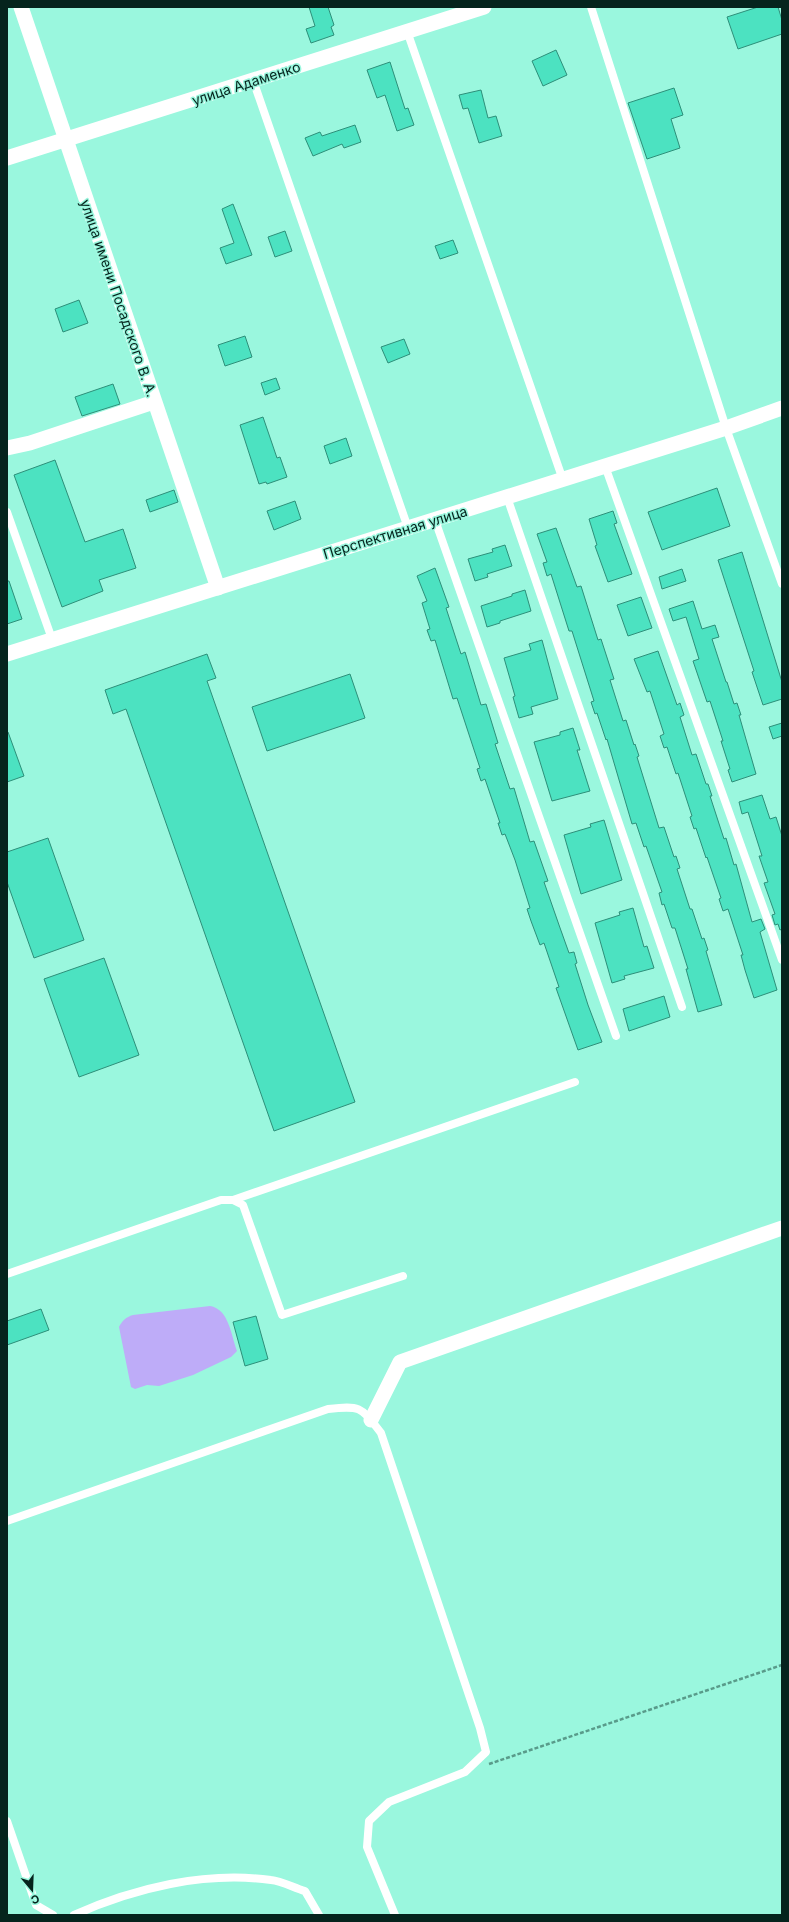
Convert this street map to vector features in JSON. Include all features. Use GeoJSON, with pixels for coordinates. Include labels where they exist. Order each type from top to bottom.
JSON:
{"type":"FeatureCollection","features":[{"type":"Feature","properties":{"kind":"street","name":"улица имени Посадского В. А."},"geometry":{"type":"LineString","coordinates":[[21,7],[218,588]]}},
{"type":"Feature","properties":{"kind":"street","name":"улица Адаменко"},"geometry":{"type":"LineString","coordinates":[[7,158],[484,7]]}},
{"type":"Feature","properties":{"kind":"street"},"geometry":{"type":"LineString","coordinates":[[7,448],[37,441],[154,402]]}},
{"type":"Feature","properties":{"kind":"street","name":"Перспективная улица"},"geometry":{"type":"LineString","coordinates":[[7,654],[563,480],[726,428],[782,408]]}},
{"type":"Feature","properties":{"kind":"street"},"geometry":{"type":"LineString","coordinates":[[371,1420],[400,1362],[782,1228]]}},
{"type":"Feature","properties":{"kind":"lane"},"geometry":{"type":"LineString","coordinates":[[591,7],[726,428],[782,584]]}},
{"type":"Feature","properties":{"kind":"lane"},"geometry":{"type":"LineString","coordinates":[[407,31],[563,480]]}},
{"type":"Feature","properties":{"kind":"lane"},"geometry":{"type":"LineString","coordinates":[[253,80],[408,528]]}},
{"type":"Feature","properties":{"kind":"lane"},"geometry":{"type":"LineString","coordinates":[[605,466],[782,960]]}},
{"type":"Feature","properties":{"kind":"lane"},"geometry":{"type":"LineString","coordinates":[[507,497],[682,1007]]}},
{"type":"Feature","properties":{"kind":"lane"},"geometry":{"type":"LineString","coordinates":[[7,512],[52,639]]}},
{"type":"Feature","properties":{"kind":"lane"},"geometry":{"type":"LineString","coordinates":[[435,520],[616,1036]]}},
{"type":"Feature","properties":{"kind":"lane"},"geometry":{"type":"LineString","coordinates":[[7,1274],[221,1200],[233,1200],[575,1082]]}},
{"type":"Feature","properties":{"kind":"lane"},"geometry":{"type":"LineString","coordinates":[[233,1200],[243,1205],[282,1315],[403,1276]]}},
{"type":"Feature","properties":{"kind":"lane"},"geometry":{"type":"LineString","coordinates":[[7,1521],[328,1409],[351,1406],[366,1413],[381,1433],[480,1728],[486,1752],[465,1772],[389,1802],[369,1821],[367,1847],[395,1915]]}},
{"type":"Feature","properties":{"kind":"lane"},"geometry":{"type":"LineString","coordinates":[[7,1821],[36,1905],[53,1915]]}},
{"type":"Feature","properties":{"kind":"lane"},"geometry":{"type":"LineString","coordinates":[[74,1915],[98,1904],[163,1885],[221,1878],[272,1880],[305,1891],[319,1915]]}},
{"type":"Feature","properties":{"kind":"path"},"geometry":{"type":"LineString","coordinates":[[488,1765],[782,1665]]}},
{"type":"Feature","properties":{"kind":"shaded area"},"geometry":{"type":"Polygon","coordinates":[[[210,1306],[216,1308],[225,1317],[237,1351],[231,1357],[193,1375],[159,1386],[147,1385],[135,1389],[131,1387],[119,1327],[123,1321],[133,1315],[210,1306]]]}},
{"type":"Feature","properties":{"kind":"building"},"geometry":{"type":"Polygon","coordinates":[[[309,7],[328,7],[334,25],[331,27],[334,35],[311,43],[306,29],[315,26],[309,7]]]}},
{"type":"Feature","properties":{"kind":"building"},"geometry":{"type":"Polygon","coordinates":[[[758,7],[778,7],[782,20],[782,34],[738,49],[727,17],[758,7]]]}},
{"type":"Feature","properties":{"kind":"building"},"geometry":{"type":"Polygon","coordinates":[[[556,50],[567,75],[543,86],[532,61],[556,50]]]}},
{"type":"Feature","properties":{"kind":"building"},"geometry":{"type":"Polygon","coordinates":[[[390,62],[405,109],[408,108],[414,125],[397,131],[385,95],[377,98],[367,70],[390,62]]]}},
{"type":"Feature","properties":{"kind":"building"},"geometry":{"type":"Polygon","coordinates":[[[674,88],[683,115],[671,119],[680,148],[647,159],[628,103],[674,88]]]}},
{"type":"Feature","properties":{"kind":"building"},"geometry":{"type":"Polygon","coordinates":[[[481,90],[488,118],[496,116],[502,136],[479,143],[468,108],[463,109],[459,95],[481,90]]]}},
{"type":"Feature","properties":{"kind":"building"},"geometry":{"type":"Polygon","coordinates":[[[355,125],[361,142],[344,148],[342,144],[313,156],[305,138],[320,132],[322,136],[355,125]]]}},
{"type":"Feature","properties":{"kind":"building"},"geometry":{"type":"Polygon","coordinates":[[[233,204],[252,255],[226,264],[220,248],[234,243],[222,209],[233,204]]]}},
{"type":"Feature","properties":{"kind":"building"},"geometry":{"type":"Polygon","coordinates":[[[285,231],[292,251],[275,257],[268,237],[285,231]]]}},
{"type":"Feature","properties":{"kind":"building"},"geometry":{"type":"Polygon","coordinates":[[[453,240],[458,253],[440,259],[435,246],[453,240]]]}},
{"type":"Feature","properties":{"kind":"building"},"geometry":{"type":"Polygon","coordinates":[[[79,300],[88,323],[63,332],[55,309],[79,300]]]}},
{"type":"Feature","properties":{"kind":"building"},"geometry":{"type":"Polygon","coordinates":[[[245,336],[252,357],[225,366],[218,345],[245,336]]]}},
{"type":"Feature","properties":{"kind":"building"},"geometry":{"type":"Polygon","coordinates":[[[404,339],[410,354],[388,363],[381,347],[404,339]]]}},
{"type":"Feature","properties":{"kind":"building"},"geometry":{"type":"Polygon","coordinates":[[[276,378],[280,389],[265,395],[261,383],[276,378]]]}},
{"type":"Feature","properties":{"kind":"building"},"geometry":{"type":"Polygon","coordinates":[[[113,384],[120,404],[82,416],[75,397],[113,384]]]}},
{"type":"Feature","properties":{"kind":"building"},"geometry":{"type":"Polygon","coordinates":[[[263,417],[277,458],[280,457],[287,477],[267,484],[266,482],[259,484],[240,425],[263,417]]]}},
{"type":"Feature","properties":{"kind":"building"},"geometry":{"type":"Polygon","coordinates":[[[346,438],[352,456],[330,464],[324,446],[346,438]]]}},
{"type":"Feature","properties":{"kind":"building"},"geometry":{"type":"Polygon","coordinates":[[[55,460],[85,542],[123,529],[136,568],[99,580],[103,591],[62,607],[14,475],[55,460]]]}},
{"type":"Feature","properties":{"kind":"building"},"geometry":{"type":"Polygon","coordinates":[[[717,488],[730,526],[662,550],[648,512],[717,488]]]}},
{"type":"Feature","properties":{"kind":"building"},"geometry":{"type":"Polygon","coordinates":[[[174,490],[178,502],[150,512],[146,500],[174,490]]]}},
{"type":"Feature","properties":{"kind":"building"},"geometry":{"type":"Polygon","coordinates":[[[295,501],[301,519],[274,530],[267,511],[295,501]]]}},
{"type":"Feature","properties":{"kind":"building"},"geometry":{"type":"Polygon","coordinates":[[[613,511],[617,523],[614,524],[632,574],[608,582],[595,546],[597,545],[589,519],[613,511]]]}},
{"type":"Feature","properties":{"kind":"building"},"geometry":{"type":"Polygon","coordinates":[[[556,528],[577,587],[581,586],[598,640],[601,639],[614,679],[610,680],[623,721],[626,720],[634,745],[635,744],[639,756],[637,757],[659,828],[664,827],[674,857],[676,856],[680,868],[677,869],[690,909],[692,909],[702,939],[704,938],[708,950],[706,951],[722,1005],[698,1012],[686,969],[688,969],[675,928],[672,928],[664,904],[662,905],[659,893],[662,892],[646,846],[644,847],[636,823],[632,824],[607,739],[606,740],[597,713],[595,714],[591,702],[594,701],[572,631],[569,631],[551,574],[547,576],[543,563],[547,562],[537,534],[556,528]]]}},
{"type":"Feature","properties":{"kind":"building"},"geometry":{"type":"Polygon","coordinates":[[[505,545],[512,566],[487,574],[488,577],[475,581],[468,559],[493,552],[492,549],[505,545]]]}},
{"type":"Feature","properties":{"kind":"building"},"geometry":{"type":"Polygon","coordinates":[[[742,552],[782,682],[782,699],[763,705],[752,672],[754,671],[718,560],[742,552]]]}},
{"type":"Feature","properties":{"kind":"building"},"geometry":{"type":"Polygon","coordinates":[[[435,568],[449,607],[446,608],[461,654],[465,652],[481,705],[486,704],[498,743],[495,744],[510,789],[514,788],[530,842],[534,841],[548,881],[544,882],[569,953],[574,952],[577,963],[575,964],[602,1042],[578,1050],[556,988],[559,987],[544,943],[540,945],[527,909],[530,908],[515,860],[505,834],[502,835],[498,823],[500,823],[485,779],[481,781],[477,769],[480,768],[457,698],[453,699],[435,640],[431,641],[427,630],[430,629],[422,603],[427,601],[417,576],[435,568]]]}},
{"type":"Feature","properties":{"kind":"building"},"geometry":{"type":"Polygon","coordinates":[[[682,569],[686,581],[662,589],[659,577],[682,569]]]}},
{"type":"Feature","properties":{"kind":"building"},"geometry":{"type":"Polygon","coordinates":[[[7,581],[9,581],[22,619],[7,624],[7,581]]]}},
{"type":"Feature","properties":{"kind":"building"},"geometry":{"type":"Polygon","coordinates":[[[525,590],[531,611],[487,627],[481,606],[525,590]]]}},
{"type":"Feature","properties":{"kind":"building"},"geometry":{"type":"Polygon","coordinates":[[[641,597],[652,628],[628,636],[617,605],[641,597]]]}},
{"type":"Feature","properties":{"kind":"building"},"geometry":{"type":"Polygon","coordinates":[[[693,601],[702,629],[715,625],[719,637],[712,639],[734,704],[737,703],[741,715],[739,715],[756,774],[732,782],[728,770],[730,769],[721,741],[723,741],[710,701],[707,702],[693,661],[699,659],[686,617],[673,621],[669,609],[693,601]]]}},
{"type":"Feature","properties":{"kind":"building"},"geometry":{"type":"Polygon","coordinates":[[[542,640],[558,699],[531,707],[533,714],[519,718],[513,697],[515,696],[504,658],[531,650],[529,644],[542,640]]]}},
{"type":"Feature","properties":{"kind":"building"},"geometry":{"type":"Polygon","coordinates":[[[658,651],[677,705],[680,703],[684,715],[680,717],[692,755],[696,754],[706,784],[708,784],[712,796],[710,796],[724,839],[726,838],[734,865],[736,864],[752,922],[761,919],[765,929],[760,932],[777,990],[754,998],[741,955],[743,955],[728,909],[723,911],[719,899],[721,898],[707,857],[706,858],[696,828],[694,829],[690,817],[692,816],[678,773],[676,774],[667,747],[664,748],[660,736],[664,734],[650,691],[647,692],[634,659],[658,651]]]}},
{"type":"Feature","properties":{"kind":"building"},"geometry":{"type":"Polygon","coordinates":[[[207,654],[216,678],[207,681],[355,1102],[274,1131],[126,709],[113,714],[105,690],[207,654]]]}},
{"type":"Feature","properties":{"kind":"building"},"geometry":{"type":"Polygon","coordinates":[[[350,674],[365,718],[267,751],[252,707],[350,674]]]}},
{"type":"Feature","properties":{"kind":"building"},"geometry":{"type":"Polygon","coordinates":[[[782,723],[782,736],[773,739],[769,727],[782,723]]]}},
{"type":"Feature","properties":{"kind":"building"},"geometry":{"type":"Polygon","coordinates":[[[573,728],[580,750],[577,750],[590,791],[552,801],[534,742],[560,735],[560,732],[573,728]]]}},
{"type":"Feature","properties":{"kind":"building"},"geometry":{"type":"Polygon","coordinates":[[[7,732],[24,776],[7,782],[7,732]]]}},
{"type":"Feature","properties":{"kind":"building"},"geometry":{"type":"Polygon","coordinates":[[[762,795],[770,819],[776,817],[782,836],[782,929],[780,930],[778,924],[775,925],[772,915],[775,914],[764,883],[768,882],[759,856],[762,856],[748,812],[742,814],[739,802],[762,795]]]}},
{"type":"Feature","properties":{"kind":"building"},"geometry":{"type":"Polygon","coordinates":[[[604,820],[622,880],[581,894],[564,835],[591,827],[590,824],[604,820]]]}},
{"type":"Feature","properties":{"kind":"building"},"geometry":{"type":"Polygon","coordinates":[[[48,838],[84,940],[34,958],[7,882],[7,852],[48,838]]]}},
{"type":"Feature","properties":{"kind":"building"},"geometry":{"type":"Polygon","coordinates":[[[633,908],[644,947],[647,946],[654,968],[624,976],[625,979],[612,983],[595,923],[620,915],[619,912],[633,908]]]}},
{"type":"Feature","properties":{"kind":"building"},"geometry":{"type":"Polygon","coordinates":[[[104,958],[139,1055],[79,1077],[44,979],[104,958]]]}},
{"type":"Feature","properties":{"kind":"building"},"geometry":{"type":"Polygon","coordinates":[[[664,996],[670,1017],[629,1031],[623,1009],[664,996]]]}},
{"type":"Feature","properties":{"kind":"building"},"geometry":{"type":"Polygon","coordinates":[[[41,1309],[49,1330],[7,1345],[7,1321],[41,1309]]]}},
{"type":"Feature","properties":{"kind":"building"},"geometry":{"type":"Polygon","coordinates":[[[256,1316],[268,1359],[245,1366],[233,1322],[256,1316]]]}}]}
